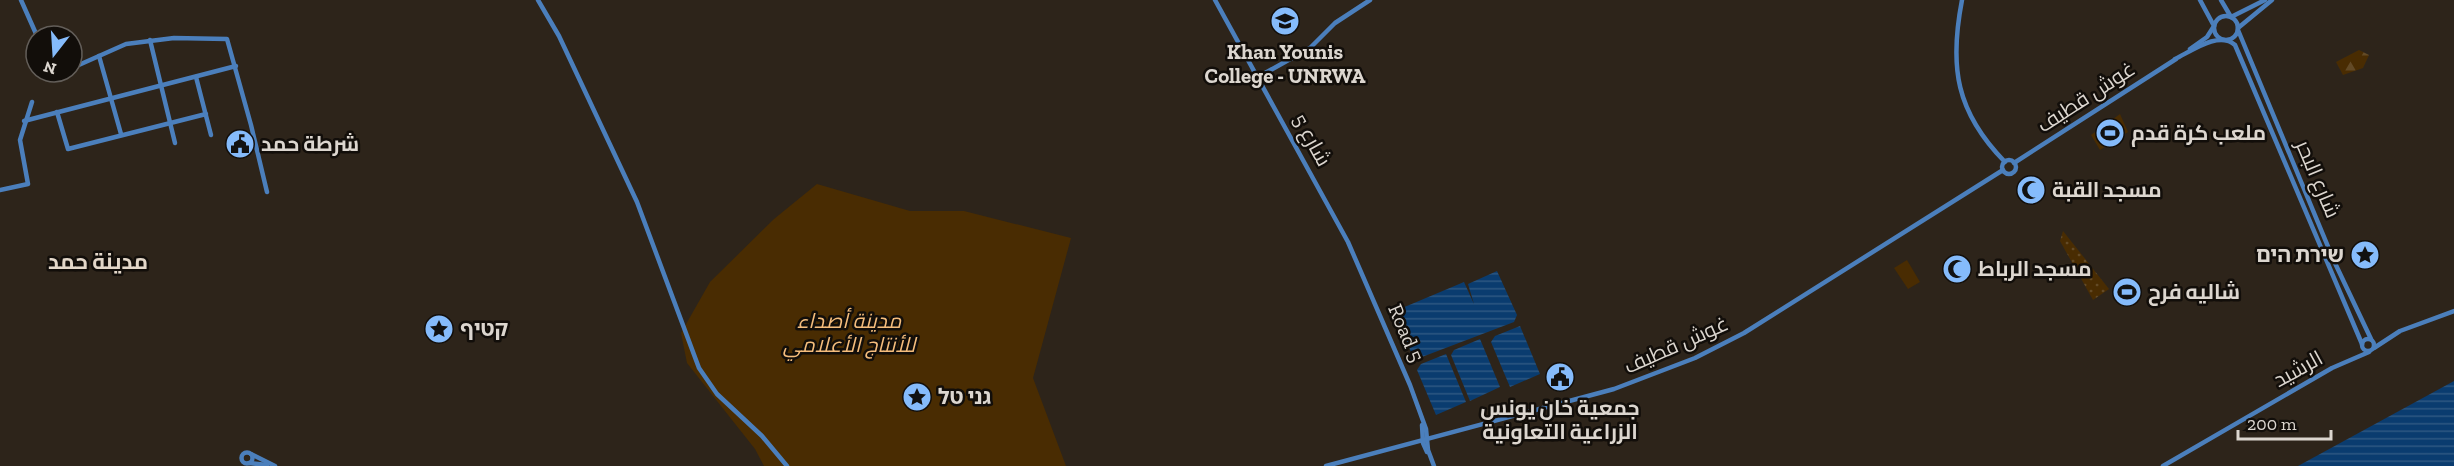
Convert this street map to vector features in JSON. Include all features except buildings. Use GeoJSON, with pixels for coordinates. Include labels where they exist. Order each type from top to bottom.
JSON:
{"type":"FeatureCollection","features":[{"type":"Feature","properties":{"kind":"main road"},"geometry":{"type":"LineString","coordinates":[[21,0],[32,24]]}},
{"type":"Feature","properties":{"kind":"main road"},"geometry":{"type":"LineString","coordinates":[[538,0],[560,36],[637,202],[699,368],[717,394],[762,436],[787,466]]}},
{"type":"Feature","properties":{"kind":"main road","name":"شارع 5"},"geometry":{"type":"LineString","coordinates":[[1215,0],[1325,198],[1358,266]]}},
{"type":"Feature","properties":{"kind":"main road"},"geometry":{"type":"LineString","coordinates":[[1258,77],[1310,48],[1335,23],[1370,0]]}},
{"type":"Feature","properties":{"kind":"main road"},"geometry":{"type":"LineString","coordinates":[[1962,0],[1954,51],[1963,98],[1981,134],[2005,162],[2014,163],[2016,168],[2013,173],[2007,174],[2003,170],[2005,162]]}},
{"type":"Feature","properties":{"kind":"main road"},"geometry":{"type":"LineString","coordinates":[[2200,0],[2218,36],[2224,39],[2232,38],[2238,29],[2272,0]]}},
{"type":"Feature","properties":{"kind":"main road"},"geometry":{"type":"LineString","coordinates":[[2221,0],[2236,21],[2238,29]]}},
{"type":"Feature","properties":{"kind":"main road"},"geometry":{"type":"LineString","coordinates":[[2214,26],[2220,17],[2231,17],[2265,0]]}},
{"type":"Feature","properties":{"kind":"main road","name":"غوش قطيف"},"geometry":{"type":"LineString","coordinates":[[2014,163],[2175,59],[2207,37],[2214,26]]}},
{"type":"Feature","properties":{"kind":"main road","name":"شارع البحر"},"geometry":{"type":"LineString","coordinates":[[2238,29],[2334,261],[2372,340],[2372,350]]}},
{"type":"Feature","properties":{"kind":"main road"},"geometry":{"type":"LineString","coordinates":[[84,63],[126,44],[150,40],[210,37],[227,39],[236,66],[267,192]]}},
{"type":"Feature","properties":{"kind":"main road","name":"غوش قطيف"},"geometry":{"type":"LineString","coordinates":[[2175,59],[2209,42],[2224,39]]}},
{"type":"Feature","properties":{"kind":"main road","name":"شارع البحر"},"geometry":{"type":"LineString","coordinates":[[2224,39],[2232,41],[2239,53],[2362,345]]}},
{"type":"Feature","properties":{"kind":"main road"},"geometry":{"type":"LineString","coordinates":[[150,40],[159,86],[175,143]]}},
{"type":"Feature","properties":{"kind":"main road"},"geometry":{"type":"LineString","coordinates":[[99,56],[121,134]]}},
{"type":"Feature","properties":{"kind":"main road"},"geometry":{"type":"LineString","coordinates":[[24,121],[236,66]]}},
{"type":"Feature","properties":{"kind":"main road"},"geometry":{"type":"LineString","coordinates":[[196,77],[211,135]]}},
{"type":"Feature","properties":{"kind":"main road"},"geometry":{"type":"LineString","coordinates":[[0,190],[28,184],[20,140],[24,121],[32,102]]}},
{"type":"Feature","properties":{"kind":"main road"},"geometry":{"type":"LineString","coordinates":[[57,112],[68,149],[206,114]]}},
{"type":"Feature","properties":{"kind":"main road","name":"غوش قطيف"},"geometry":{"type":"LineString","coordinates":[[1326,466],[1614,389],[1695,358],[1744,333],[2003,170]]}},
{"type":"Feature","properties":{"kind":"main road","name":"Road 5"},"geometry":{"type":"LineString","coordinates":[[1358,266],[1406,374],[1420,414],[1425,439]]}},
{"type":"Feature","properties":{"kind":"main road","name":"الرشيد"},"geometry":{"type":"LineString","coordinates":[[2163,466],[2357,356],[2372,350],[2386,339],[2454,310]]}},
{"type":"Feature","properties":{"kind":"main road","name":"الرشيد"},"geometry":{"type":"LineString","coordinates":[[2372,340],[2386,339]]}},
{"type":"Feature","properties":{"kind":"main road"},"geometry":{"type":"LineString","coordinates":[[2357,356],[2362,345],[2372,340]]}},
{"type":"Feature","properties":{"kind":"main road"},"geometry":{"type":"LineString","coordinates":[[2362,345],[2372,350]]}},
{"type":"Feature","properties":{"kind":"main road"},"geometry":{"type":"LineString","coordinates":[[1425,439],[1434,466]]}},
{"type":"Feature","properties":{"kind":"main road"},"geometry":{"type":"LineString","coordinates":[[244,453],[251,454],[274,466],[246,464],[242,459],[244,453]]}},
{"type":"Feature","properties":{"kind":"main road"},"geometry":{"type":"LineString","coordinates":[[246,464],[252,459],[251,454]]}},
{"type":"Feature","properties":{"kind":"green space"},"geometry":{"type":"Polygon","coordinates":[[[2359,50],[2369,55],[2363,68],[2343,75],[2336,62],[2359,50]]]}},
{"type":"Feature","properties":{"kind":"green space","name":"ملعب كرة قدم"},"geometry":{"type":"Polygon","coordinates":[[[2120,114],[2128,132],[2100,150],[2091,135],[2120,114]]]}},
{"type":"Feature","properties":{"kind":"green space","name":"مدينة أصداء للأنتاج الأعلامي"},"geometry":{"type":"Polygon","coordinates":[[[817,184],[910,211],[964,211],[1071,238],[1033,378],[1066,466],[764,466],[755,449],[687,363],[681,333],[710,282],[774,219],[817,184]]]}},
{"type":"Feature","properties":{"kind":"green space"},"geometry":{"type":"Polygon","coordinates":[[[2063,231],[2109,289],[2093,300],[2060,241],[2063,231]]]}},
{"type":"Feature","properties":{"kind":"green space"},"geometry":{"type":"Polygon","coordinates":[[[1907,260],[1920,282],[1908,289],[1894,268],[1907,260]]]}},
{"type":"Feature","properties":{"kind":"water"},"geometry":{"type":"Polygon","coordinates":[[[1497,271],[1517,315],[1514,322],[1414,360],[1395,311],[1464,282],[1474,304],[1468,284],[1497,271]]]}},
{"type":"Feature","properties":{"kind":"water"},"geometry":{"type":"Polygon","coordinates":[[[1520,326],[1540,374],[1510,387],[1491,342],[1495,336],[1520,326]]]}},
{"type":"Feature","properties":{"kind":"water"},"geometry":{"type":"Polygon","coordinates":[[[1480,339],[1500,387],[1470,401],[1451,355],[1454,350],[1480,339]]]}},
{"type":"Feature","properties":{"kind":"water"},"geometry":{"type":"Polygon","coordinates":[[[1446,354],[1466,402],[1436,415],[1417,370],[1421,364],[1446,354]]]}},
{"type":"Feature","properties":{"kind":"water"},"geometry":{"type":"Polygon","coordinates":[[[2454,381],[2454,466],[2298,466],[2454,381]]]}},
{"type":"Feature","properties":{"kind":"place","name":"Khan Younis College - UNRWA"},"geometry":{"type":"Point","coordinates":[1285,21]}},
{"type":"Feature","properties":{"kind":"place","name":"ملعب كرة قدم"},"geometry":{"type":"Point","coordinates":[2110,133]}},
{"type":"Feature","properties":{"kind":"place","name":"شرطة حمد"},"geometry":{"type":"Point","coordinates":[240,144]}},
{"type":"Feature","properties":{"kind":"place","name":"مسجد القبة"},"geometry":{"type":"Point","coordinates":[2031,190]}},
{"type":"Feature","properties":{"kind":"place","name":"שירת הים"},"geometry":{"type":"Point","coordinates":[2365,255]}},
{"type":"Feature","properties":{"kind":"place","name":"مسجد الرباط"},"geometry":{"type":"Point","coordinates":[1957,269]}},
{"type":"Feature","properties":{"kind":"place","name":"شاليه فرح"},"geometry":{"type":"Point","coordinates":[2127,292]}},
{"type":"Feature","properties":{"kind":"place","name":"קטיף"},"geometry":{"type":"Point","coordinates":[439,329]}},
{"type":"Feature","properties":{"kind":"place","name":"جمعية خان يونس الزراعية التعاونية"},"geometry":{"type":"Point","coordinates":[1560,377]}},
{"type":"Feature","properties":{"kind":"place","name":"גני טל"},"geometry":{"type":"Point","coordinates":[917,397]}},
{"type":"Feature","properties":{"kind":"district","name":"مدينة حمد"},"geometry":{"type":"Point","coordinates":[98,261]}}]}
